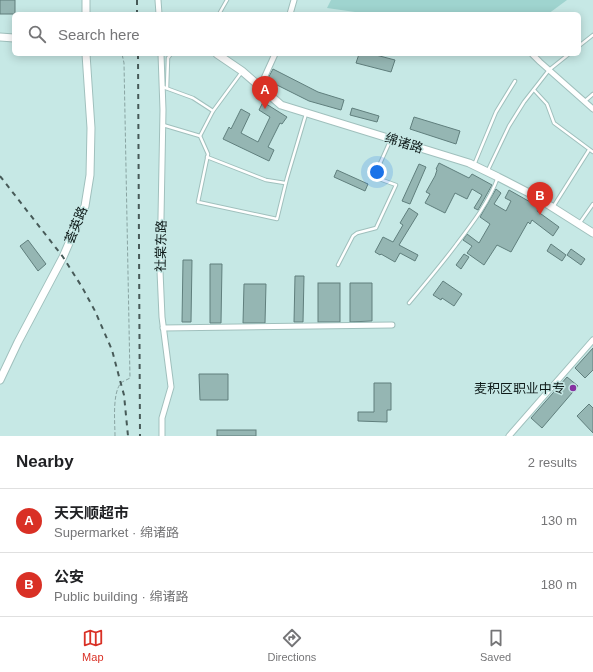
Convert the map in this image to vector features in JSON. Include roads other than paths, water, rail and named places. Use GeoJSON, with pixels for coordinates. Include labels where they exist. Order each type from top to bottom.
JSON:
{"type":"FeatureCollection","features":[{"type":"Feature","properties":{"kind":"street"},"geometry":{"type":"LineString","coordinates":[[86,0],[86,12]]}},
{"type":"Feature","properties":{"kind":"street"},"geometry":{"type":"LineString","coordinates":[[158,0],[159,12]]}},
{"type":"Feature","properties":{"kind":"street"},"geometry":{"type":"LineString","coordinates":[[291,12],[294,0]]}},
{"type":"Feature","properties":{"kind":"street"},"geometry":{"type":"LineString","coordinates":[[0,37],[12,38]]}},
{"type":"Feature","properties":{"kind":"street","name":"荟英路"},"geometry":{"type":"LineString","coordinates":[[0,380],[18,342],[63,257],[85,206],[90,175],[91,128],[86,56]]}},
{"type":"Feature","properties":{"kind":"street","name":"社棠东路"},"geometry":{"type":"LineString","coordinates":[[161,56],[164,87],[160,271],[163,328],[171,387],[162,418],[162,436]]}},
{"type":"Feature","properties":{"kind":"street","name":"绵诸路"},"geometry":{"type":"LineString","coordinates":[[220,56],[242,71],[281,105],[473,165],[533,195],[593,233]]}},
{"type":"Feature","properties":{"kind":"street"},"geometry":{"type":"LineString","coordinates":[[260,86],[274,56]]}},
{"type":"Feature","properties":{"kind":"street"},"geometry":{"type":"LineString","coordinates":[[534,56],[593,109]]}},
{"type":"Feature","properties":{"kind":"street"},"geometry":{"type":"LineString","coordinates":[[163,328],[392,325]]}},
{"type":"Feature","properties":{"kind":"street"},"geometry":{"type":"LineString","coordinates":[[509,436],[593,340]]}},
{"type":"Feature","properties":{"kind":"lane"},"geometry":{"type":"LineString","coordinates":[[220,12],[227,0]]}},
{"type":"Feature","properties":{"kind":"lane"},"geometry":{"type":"LineString","coordinates":[[581,44],[593,35]]}},
{"type":"Feature","properties":{"kind":"lane"},"geometry":{"type":"LineString","coordinates":[[169,56],[164,87],[193,98],[212,111]]}},
{"type":"Feature","properties":{"kind":"lane"},"geometry":{"type":"LineString","coordinates":[[487,172],[509,126],[524,102],[549,70],[566,56]]}},
{"type":"Feature","properties":{"kind":"lane"},"geometry":{"type":"LineString","coordinates":[[200,136],[212,111],[242,71]]}},
{"type":"Feature","properties":{"kind":"lane"},"geometry":{"type":"LineString","coordinates":[[473,165],[496,112],[515,81]]}},
{"type":"Feature","properties":{"kind":"lane"},"geometry":{"type":"LineString","coordinates":[[534,90],[547,104],[554,123],[593,152]]}},
{"type":"Feature","properties":{"kind":"lane"},"geometry":{"type":"LineString","coordinates":[[585,102],[593,94]]}},
{"type":"Feature","properties":{"kind":"lane"},"geometry":{"type":"LineString","coordinates":[[163,125],[200,136],[208,154],[198,202],[277,219],[285,183],[306,113]]}},
{"type":"Feature","properties":{"kind":"lane"},"geometry":{"type":"LineString","coordinates":[[338,265],[353,236],[357,233],[376,228],[396,186],[374,177],[391,139]]}},
{"type":"Feature","properties":{"kind":"lane"},"geometry":{"type":"LineString","coordinates":[[552,208],[589,150]]}},
{"type":"Feature","properties":{"kind":"lane"},"geometry":{"type":"LineString","coordinates":[[207,157],[266,180],[285,183]]}},
{"type":"Feature","properties":{"kind":"lane"},"geometry":{"type":"LineString","coordinates":[[409,303],[432,277],[472,224],[493,190],[498,177]]}},
{"type":"Feature","properties":{"kind":"lane"},"geometry":{"type":"LineString","coordinates":[[579,224],[593,204]]}},
{"type":"Feature","properties":{"kind":"railway"},"geometry":{"type":"LineString","coordinates":[[137,0],[137,12]]}},
{"type":"Feature","properties":{"kind":"railway"},"geometry":{"type":"LineString","coordinates":[[138,56],[140,436]]}},
{"type":"Feature","properties":{"kind":"railway"},"geometry":{"type":"LineString","coordinates":[[0,176],[63,257],[95,311],[112,350],[124,395],[128,436]]}},
{"type":"Feature","properties":{"kind":"place","name":"天天顺超市"},"geometry":{"type":"Point","coordinates":[265,109]}},
{"type":"Feature","properties":{"kind":"place","name":"公安"},"geometry":{"type":"Point","coordinates":[540,215]}},
{"type":"Feature","properties":{"kind":"place","name":"麦积区职业中专"},"geometry":{"type":"Point","coordinates":[573,388]}}]}
